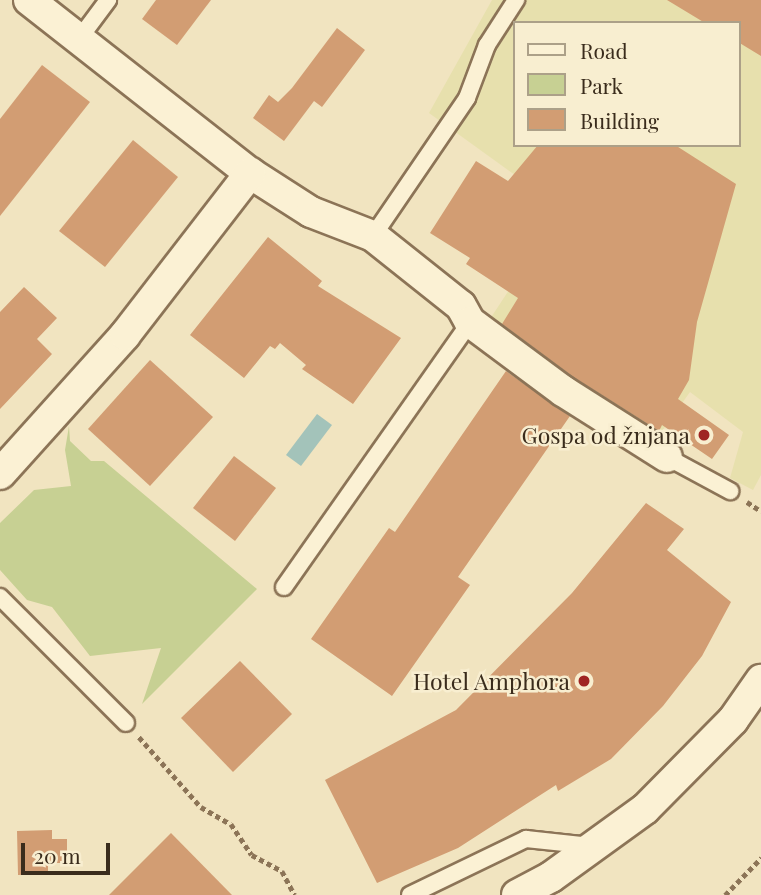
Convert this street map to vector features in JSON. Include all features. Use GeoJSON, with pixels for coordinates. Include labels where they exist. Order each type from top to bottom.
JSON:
{"type":"FeatureCollection","features":[{"type":"Feature","properties":{"kind":"street"},"geometry":{"type":"LineString","coordinates":[[29,0],[250,173],[311,212],[373,236],[461,306],[470,322],[563,391],[667,457]]}},
{"type":"Feature","properties":{"kind":"street"},"geometry":{"type":"LineString","coordinates":[[0,474],[125,335],[250,173]]}},
{"type":"Feature","properties":{"kind":"street"},"geometry":{"type":"LineString","coordinates":[[517,895],[597,846],[692,766],[733,720],[761,680]]}},
{"type":"Feature","properties":{"kind":"lane"},"geometry":{"type":"LineString","coordinates":[[79,39],[108,0]]}},
{"type":"Feature","properties":{"kind":"lane"},"geometry":{"type":"LineString","coordinates":[[373,236],[467,97],[487,45],[516,0]]}},
{"type":"Feature","properties":{"kind":"lane"},"geometry":{"type":"LineString","coordinates":[[284,587],[470,322]]}},
{"type":"Feature","properties":{"kind":"lane"},"geometry":{"type":"LineString","coordinates":[[667,457],[730,491]]}},
{"type":"Feature","properties":{"kind":"lane"},"geometry":{"type":"LineString","coordinates":[[0,597],[127,723]]}},
{"type":"Feature","properties":{"kind":"lane"},"geometry":{"type":"LineString","coordinates":[[410,895],[526,839],[597,846]]}},
{"type":"Feature","properties":{"kind":"path"},"geometry":{"type":"LineString","coordinates":[[127,723],[201,807],[231,824],[252,855],[282,871],[295,895]]}},
{"type":"Feature","properties":{"kind":"path"},"geometry":{"type":"LineString","coordinates":[[725,895],[761,858]]}},
{"type":"Feature","properties":{"kind":"shaded area"},"geometry":{"type":"Polygon","coordinates":[[[492,0],[761,0],[761,475],[753,490],[730,478],[743,432],[690,392],[655,441],[488,322],[562,209],[429,113],[492,0]]]}},
{"type":"Feature","properties":{"kind":"green space"},"geometry":{"type":"Polygon","coordinates":[[[69,426],[70,441],[91,461],[104,461],[257,589],[142,704],[161,648],[90,656],[52,607],[27,600],[0,570],[0,523],[34,490],[71,486],[65,450],[69,426]]]}},
{"type":"Feature","properties":{"kind":"water"},"geometry":{"type":"Polygon","coordinates":[[[317,414],[332,425],[301,466],[286,455],[317,414]]]}},
{"type":"Feature","properties":{"kind":"building"},"geometry":{"type":"Polygon","coordinates":[[[156,0],[211,0],[177,45],[142,19],[156,0]]]}},
{"type":"Feature","properties":{"kind":"building"},"geometry":{"type":"Polygon","coordinates":[[[667,0],[761,0],[761,56],[740,43],[740,21],[702,21],[667,0]]]}},
{"type":"Feature","properties":{"kind":"building"},"geometry":{"type":"Polygon","coordinates":[[[337,28],[365,50],[322,107],[314,101],[284,141],[253,118],[269,95],[278,102],[292,88],[337,28]]]}},
{"type":"Feature","properties":{"kind":"building"},"geometry":{"type":"Polygon","coordinates":[[[42,65],[90,102],[0,216],[0,119],[42,65]]]}},
{"type":"Feature","properties":{"kind":"building"},"geometry":{"type":"Polygon","coordinates":[[[133,140],[178,177],[105,267],[59,231],[133,140]]]}},
{"type":"Feature","properties":{"kind":"building"},"geometry":{"type":"Polygon","coordinates":[[[536,147],[678,147],[736,184],[697,322],[689,380],[678,399],[729,435],[712,459],[662,425],[659,431],[573,377],[502,324],[518,298],[466,264],[470,258],[430,233],[476,161],[508,181],[536,147]]]}},
{"type":"Feature","properties":{"kind":"building"},"geometry":{"type":"Polygon","coordinates":[[[268,237],[322,281],[318,286],[401,338],[353,404],[302,369],[306,365],[280,343],[275,349],[270,346],[244,378],[190,335],[268,237]]]}},
{"type":"Feature","properties":{"kind":"building"},"geometry":{"type":"Polygon","coordinates":[[[24,287],[57,318],[37,339],[52,354],[0,409],[0,312],[24,287]]]}},
{"type":"Feature","properties":{"kind":"building"},"geometry":{"type":"Polygon","coordinates":[[[150,360],[213,417],[150,486],[88,429],[150,360]]]}},
{"type":"Feature","properties":{"kind":"building"},"geometry":{"type":"Polygon","coordinates":[[[506,371],[570,416],[458,577],[470,585],[392,696],[311,639],[389,528],[395,532],[506,371]]]}},
{"type":"Feature","properties":{"kind":"building"},"geometry":{"type":"Polygon","coordinates":[[[234,456],[276,488],[235,541],[193,508],[234,456]]]}},
{"type":"Feature","properties":{"kind":"building","name":"Hotel Amphora"},"geometry":{"type":"Polygon","coordinates":[[[646,503],[684,529],[667,550],[731,602],[702,656],[663,706],[611,759],[558,791],[556,785],[458,848],[377,883],[325,780],[456,710],[572,593],[646,503]]]}},
{"type":"Feature","properties":{"kind":"building"},"geometry":{"type":"Polygon","coordinates":[[[240,661],[292,714],[233,772],[181,718],[240,661]]]}},
{"type":"Feature","properties":{"kind":"building"},"geometry":{"type":"Polygon","coordinates":[[[52,830],[52,839],[67,839],[67,863],[48,863],[48,874],[18,875],[17,831],[52,830]]]}},
{"type":"Feature","properties":{"kind":"building"},"geometry":{"type":"Polygon","coordinates":[[[171,833],[232,895],[109,895],[171,833]]]}},
{"type":"Feature","properties":{"kind":"place","name":"Gospa od žnjana"},"geometry":{"type":"Point","coordinates":[704,435]}},
{"type":"Feature","properties":{"kind":"place","name":"Hotel Amphora"},"geometry":{"type":"Point","coordinates":[584,681]}}]}
